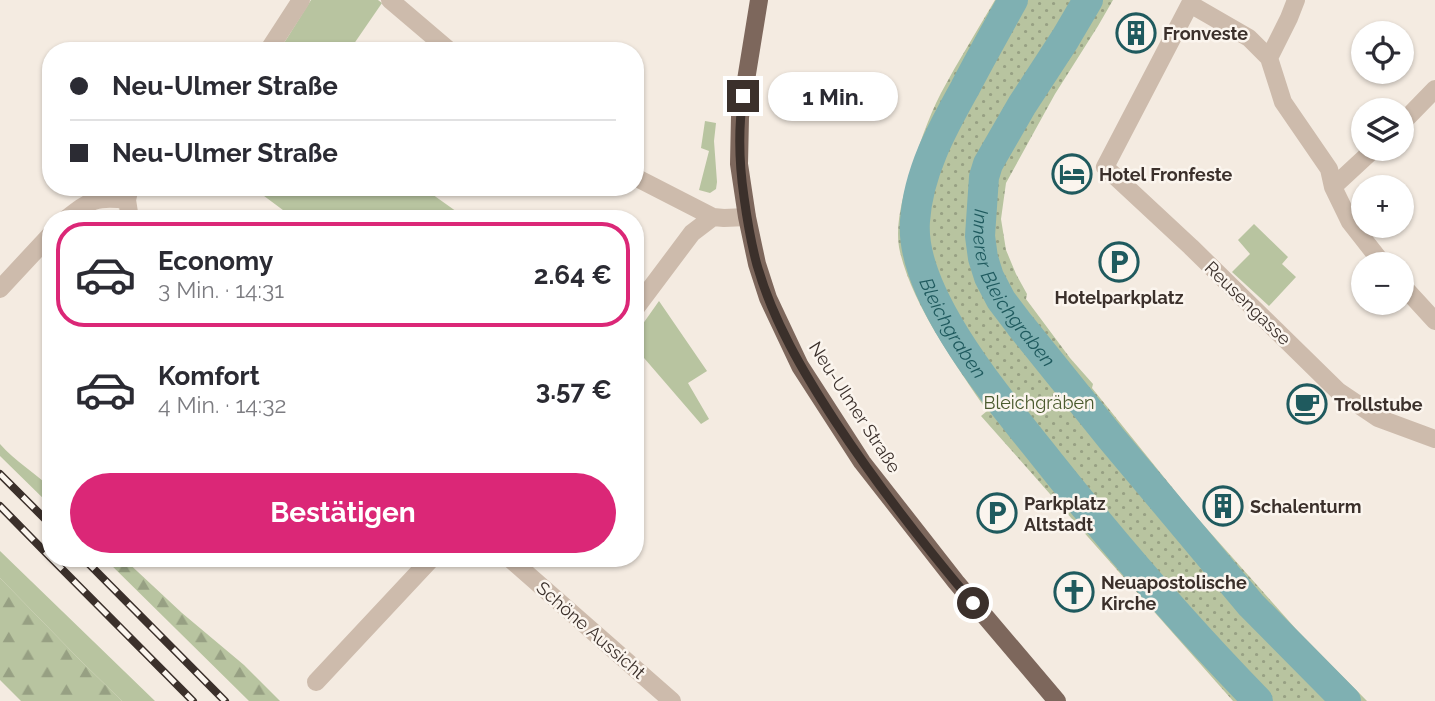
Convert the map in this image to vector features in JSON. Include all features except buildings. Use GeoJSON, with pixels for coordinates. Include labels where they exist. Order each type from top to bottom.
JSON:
{"type":"FeatureCollection","features":[{"type":"Feature","properties":{"kind":"main road","name":"Neu-Ulmer Straße"},"geometry":{"type":"LineString","coordinates":[[759,0],[740,117],[740,164],[747,217],[757,264],[768,298],[800,366],[862,462],[956,582],[1057,701]]}},
{"type":"Feature","properties":{"kind":"street"},"geometry":{"type":"LineString","coordinates":[[274,42],[301,0]]}},
{"type":"Feature","properties":{"kind":"street"},"geometry":{"type":"LineString","coordinates":[[390,0],[439,42]]}},
{"type":"Feature","properties":{"kind":"street"},"geometry":{"type":"LineString","coordinates":[[1296,0],[1269,58],[1283,102],[1329,169],[1333,187],[1350,222],[1374,252]]}},
{"type":"Feature","properties":{"kind":"street","name":"Reusengasse"},"geometry":{"type":"LineString","coordinates":[[1269,58],[1249,38],[1190,4],[1105,167],[1181,237],[1338,391],[1378,418],[1435,439]]}},
{"type":"Feature","properties":{"kind":"street"},"geometry":{"type":"LineString","coordinates":[[1414,111],[1435,89]]}},
{"type":"Feature","properties":{"kind":"street"},"geometry":{"type":"LineString","coordinates":[[1333,187],[1361,161]]}},
{"type":"Feature","properties":{"kind":"street"},"geometry":{"type":"LineString","coordinates":[[644,182],[713,217],[747,217]]}},
{"type":"Feature","properties":{"kind":"street"},"geometry":{"type":"LineString","coordinates":[[77,210],[97,199],[120,196]]}},
{"type":"Feature","properties":{"kind":"street"},"geometry":{"type":"LineString","coordinates":[[644,297],[692,233],[713,217]]}},
{"type":"Feature","properties":{"kind":"street"},"geometry":{"type":"LineString","coordinates":[[0,289],[42,244]]}},
{"type":"Feature","properties":{"kind":"street"},"geometry":{"type":"LineString","coordinates":[[1414,298],[1435,321]]}},
{"type":"Feature","properties":{"kind":"street"},"geometry":{"type":"LineString","coordinates":[[316,682],[424,567]]}},
{"type":"Feature","properties":{"kind":"street","name":"Schöne Aussicht"},"geometry":{"type":"LineString","coordinates":[[519,567],[672,701]]}},
{"type":"Feature","properties":{"kind":"green space"},"geometry":{"type":"Polygon","coordinates":[[[311,0],[378,0],[382,3],[355,42],[285,42],[311,0]]]}},
{"type":"Feature","properties":{"kind":"green space","name":"Bleichgräben"},"geometry":{"type":"Polygon","coordinates":[[[995,0],[1113,0],[1055,94],[1006,183],[1001,219],[1006,250],[1027,294],[1026,299],[1093,384],[1092,388],[1192,512],[1296,629],[1367,701],[1233,701],[981,416],[987,411],[925,314],[900,252],[898,232],[902,202],[936,103],[995,0]]]}},
{"type":"Feature","properties":{"kind":"green space"},"geometry":{"type":"Polygon","coordinates":[[[705,121],[716,123],[714,141],[717,182],[716,189],[710,193],[699,190],[709,151],[701,148],[705,121]]]}},
{"type":"Feature","properties":{"kind":"green space"},"geometry":{"type":"Polygon","coordinates":[[[264,196],[435,196],[454,210],[283,210],[264,196]]]}},
{"type":"Feature","properties":{"kind":"green space"},"geometry":{"type":"Polygon","coordinates":[[[1254,224],[1288,257],[1282,264],[1296,277],[1269,306],[1232,272],[1250,254],[1238,240],[1254,224]]]}},
{"type":"Feature","properties":{"kind":"green space"},"geometry":{"type":"Polygon","coordinates":[[[659,301],[707,371],[688,383],[709,419],[701,424],[644,358],[644,322],[659,301]]]}},
{"type":"Feature","properties":{"kind":"green space"},"geometry":{"type":"Polygon","coordinates":[[[0,444],[42,481],[42,497],[0,456],[0,444]]]}},
{"type":"Feature","properties":{"kind":"green space"},"geometry":{"type":"Polygon","coordinates":[[[0,551],[155,701],[122,701],[0,578],[0,551]]]}},
{"type":"Feature","properties":{"kind":"green space"},"geometry":{"type":"Polygon","coordinates":[[[113,567],[133,567],[244,665],[280,701],[249,701],[113,567]]]}},
{"type":"Feature","properties":{"kind":"green space"},"geometry":{"type":"Polygon","coordinates":[[[0,578],[122,701],[21,701],[0,680],[0,578]]]}},
{"type":"Feature","properties":{"kind":"waterway","name":"Bleichgraben"},"geometry":{"type":"LineString","coordinates":[[1013,0],[940,135],[926,169],[915,221],[917,251],[927,282],[963,348],[1008,411],[1150,584],[1258,701]]}},
{"type":"Feature","properties":{"kind":"waterway","name":"Innerer Bleichgraben"},"geometry":{"type":"LineString","coordinates":[[1088,0],[988,164],[984,177],[980,236],[989,277],[1001,300],[1020,325],[1251,605],[1346,701]]}},
{"type":"Feature","properties":{"kind":"railway"},"geometry":{"type":"LineString","coordinates":[[0,474],[42,516]]}},
{"type":"Feature","properties":{"kind":"railway"},"geometry":{"type":"LineString","coordinates":[[0,506],[42,549]]}},
{"type":"Feature","properties":{"kind":"railway"},"geometry":{"type":"LineString","coordinates":[[60,567],[193,701]]}},
{"type":"Feature","properties":{"kind":"railway"},"geometry":{"type":"LineString","coordinates":[[92,567],[225,701]]}},
{"type":"Feature","properties":{"kind":"place","name":"Fronveste"},"geometry":{"type":"Point","coordinates":[1136,33]}},
{"type":"Feature","properties":{"kind":"place","name":"Hotel Fronfeste"},"geometry":{"type":"Point","coordinates":[1072,174]}},
{"type":"Feature","properties":{"kind":"place","name":"Hotelparkplatz"},"geometry":{"type":"Point","coordinates":[1119,262]}},
{"type":"Feature","properties":{"kind":"place","name":"Trollstube"},"geometry":{"type":"Point","coordinates":[1307,404]}},
{"type":"Feature","properties":{"kind":"place","name":"Schalenturm"},"geometry":{"type":"Point","coordinates":[1223,506]}},
{"type":"Feature","properties":{"kind":"place","name":"Parkplatz Altstadt"},"geometry":{"type":"Point","coordinates":[997,513]}},
{"type":"Feature","properties":{"kind":"place","name":"Neuapostolische Kirche"},"geometry":{"type":"Point","coordinates":[1074,592]}},
{"type":"Feature","properties":{"kind":"route"},"geometry":{"type":"LineString","coordinates":[[743,96],[740,164],[747,217],[757,264],[782,330],[800,366],[862,462],[973,603]]}}]}
